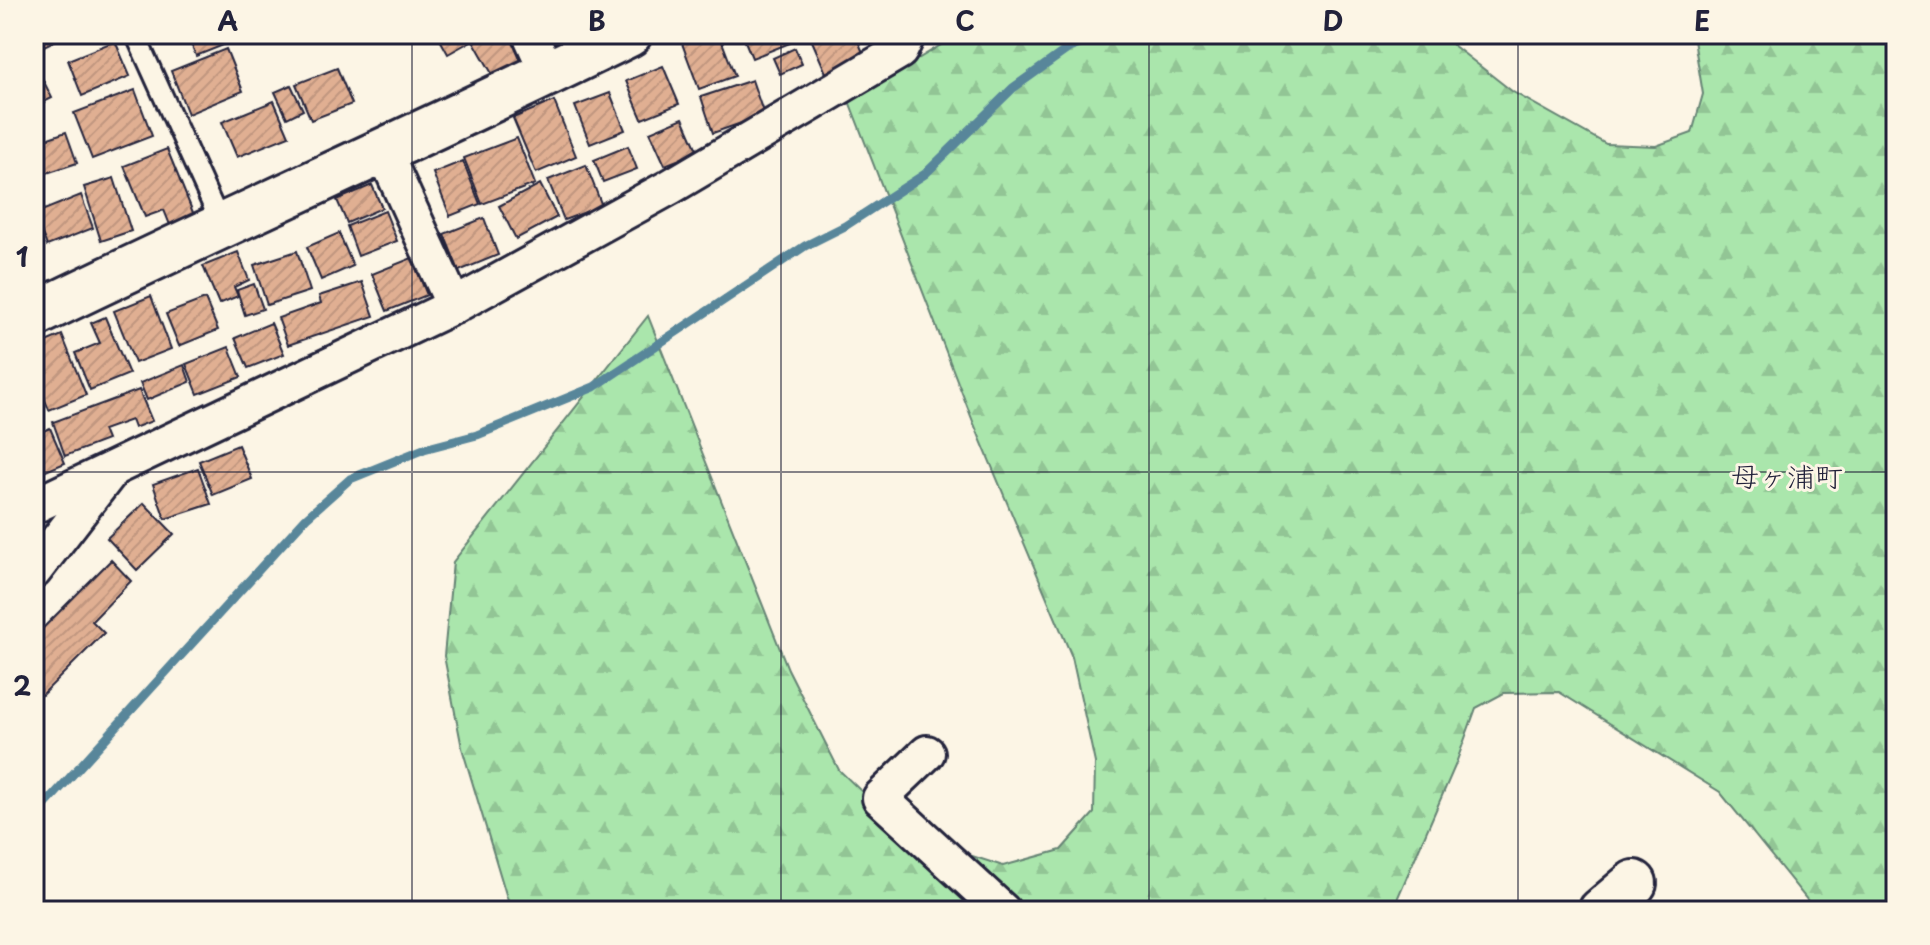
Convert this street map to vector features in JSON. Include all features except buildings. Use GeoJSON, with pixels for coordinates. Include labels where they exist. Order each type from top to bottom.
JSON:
{"type":"FeatureCollection","features":[{"type":"Feature","properties":{"kind":"street"},"geometry":{"type":"LineString","coordinates":[[530,34],[548,74]]}},
{"type":"Feature","properties":{"kind":"street"},"geometry":{"type":"LineString","coordinates":[[34,315],[221,224],[384,152],[629,34]]}},
{"type":"Feature","properties":{"kind":"street"},"geometry":{"type":"LineString","coordinates":[[34,506],[111,472],[454,306],[670,187],[900,40]]}},
{"type":"Feature","properties":{"kind":"street"},"geometry":{"type":"LineString","coordinates":[[384,152],[454,306]]}},
{"type":"Feature","properties":{"kind":"street"},"geometry":{"type":"LineString","coordinates":[[34,571],[111,472]]}},
{"type":"Feature","properties":{"kind":"street"},"geometry":{"type":"LineString","coordinates":[[927,753],[880,798],[1003,911]]}},
{"type":"Feature","properties":{"kind":"street"},"geometry":{"type":"LineString","coordinates":[[1601,911],[1634,883]]}},
{"type":"Feature","properties":{"kind":"lane"},"geometry":{"type":"LineString","coordinates":[[135,34],[221,224]]}},
{"type":"Feature","properties":{"kind":"green space"},"geometry":{"type":"Polygon","coordinates":[[[959,34],[1439,34],[1513,92],[1606,144],[1656,146],[1692,133],[1703,94],[1693,34],[1896,34],[1896,911],[1816,911],[1720,792],[1559,692],[1504,693],[1476,708],[1455,766],[1392,911],[511,911],[462,748],[444,656],[453,562],[648,316],[788,669],[839,770],[907,835],[1003,866],[1061,850],[1094,813],[1095,763],[1072,657],[974,424],[849,101],[959,34]]]}},
{"type":"Feature","properties":{"kind":"waterway"},"geometry":{"type":"LineString","coordinates":[[34,817],[306,518],[350,479],[424,449],[477,435],[594,387],[805,246],[845,226],[925,174],[1013,88],[1069,48],[1107,34]]}},
{"type":"Feature","properties":{"kind":"district","name":"母ヶ浦町"},"geometry":{"type":"Point","coordinates":[1787,475]}}]}
